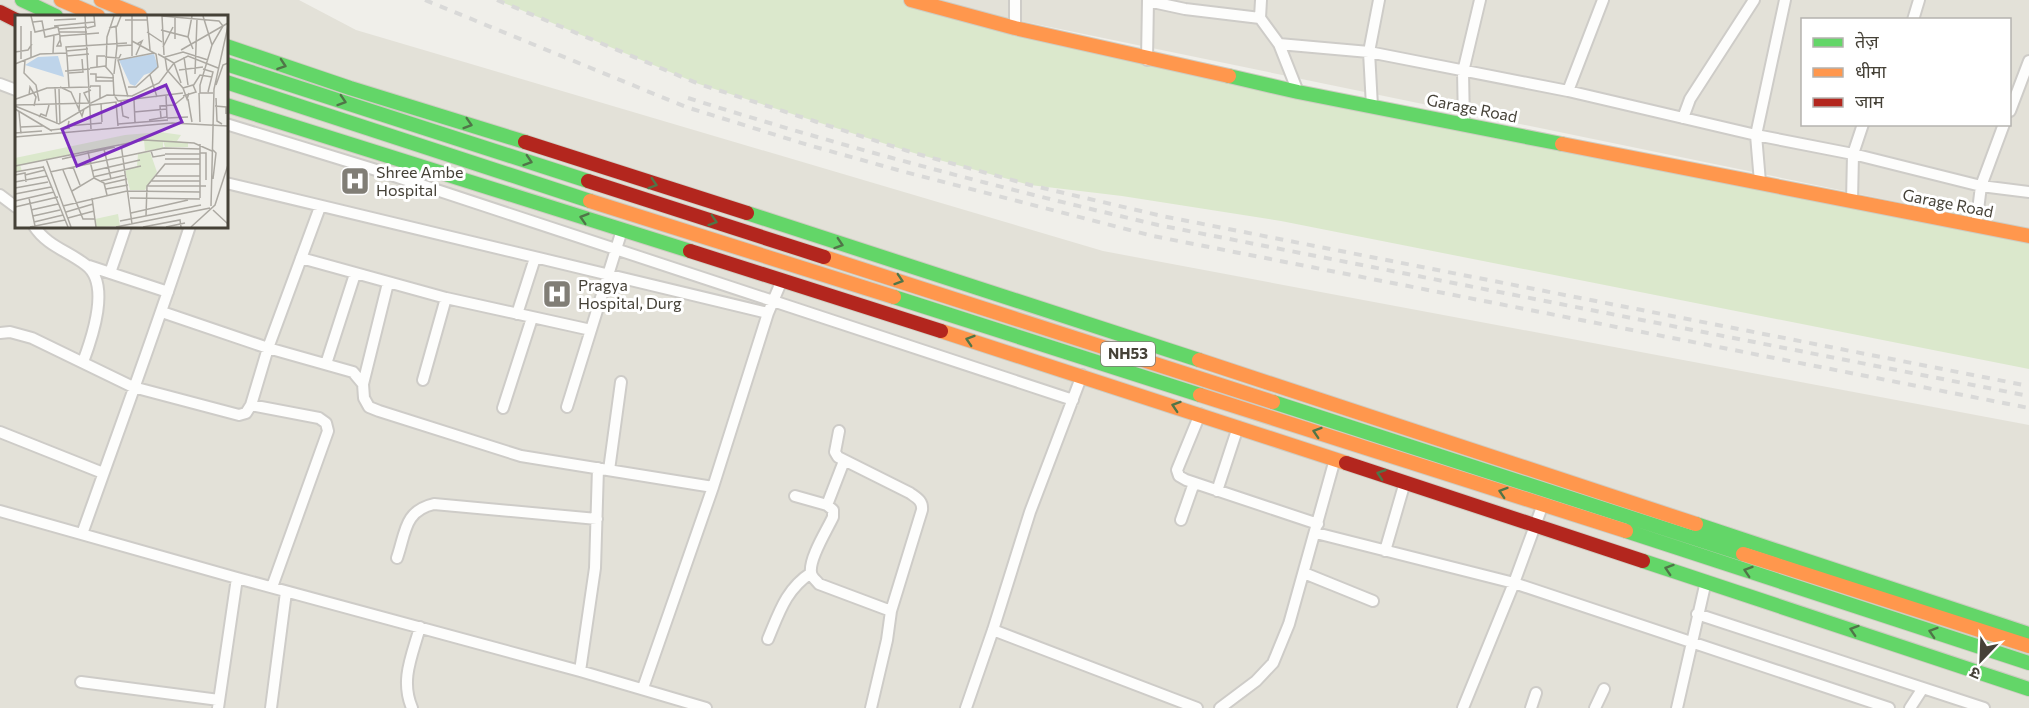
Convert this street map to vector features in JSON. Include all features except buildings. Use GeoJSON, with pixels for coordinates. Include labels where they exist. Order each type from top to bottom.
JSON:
{"type":"FeatureCollection","features":[{"type":"Feature","properties":{"kind":"main road"},"geometry":{"type":"LineString","coordinates":[[22,0],[54,15]]}},
{"type":"Feature","properties":{"kind":"main road"},"geometry":{"type":"LineString","coordinates":[[61,0],[96,15]]}},
{"type":"Feature","properties":{"kind":"main road"},"geometry":{"type":"LineString","coordinates":[[101,0],[138,15]]}},
{"type":"Feature","properties":{"kind":"main road","name":"Garage Road"},"geometry":{"type":"LineString","coordinates":[[911,0],[1147,60],[1298,92],[2029,236]]}},
{"type":"Feature","properties":{"kind":"main road"},"geometry":{"type":"LineString","coordinates":[[0,12],[15,20]]}},
{"type":"Feature","properties":{"kind":"main road"},"geometry":{"type":"LineString","coordinates":[[228,47],[350,88],[551,150],[1103,328],[2029,634]]}},
{"type":"Feature","properties":{"kind":"main road","name":"NH53"},"geometry":{"type":"LineString","coordinates":[[228,65],[2029,645]]}},
{"type":"Feature","properties":{"kind":"main road","name":"NH53"},"geometry":{"type":"LineString","coordinates":[[228,83],[403,141],[1543,504],[2029,663]]}},
{"type":"Feature","properties":{"kind":"main road"},"geometry":{"type":"LineString","coordinates":[[228,106],[1082,375],[2029,689]]}},
{"type":"Feature","properties":{"kind":"main road"},"geometry":{"type":"LineString","coordinates":[[996,348],[1001,332]]}},
{"type":"Feature","properties":{"kind":"street"},"geometry":{"type":"LineString","coordinates":[[1015,0],[1015,28]]}},
{"type":"Feature","properties":{"kind":"street"},"geometry":{"type":"LineString","coordinates":[[1262,0],[1260,18],[1279,44],[1298,92]]}},
{"type":"Feature","properties":{"kind":"street"},"geometry":{"type":"LineString","coordinates":[[1372,106],[1369,52],[1379,0]]}},
{"type":"Feature","properties":{"kind":"street"},"geometry":{"type":"LineString","coordinates":[[1464,123],[1463,72],[1480,0]]}},
{"type":"Feature","properties":{"kind":"street"},"geometry":{"type":"LineString","coordinates":[[1568,91],[1603,0]]}},
{"type":"Feature","properties":{"kind":"street"},"geometry":{"type":"LineString","coordinates":[[1683,118],[1694,93],[1754,0]]}},
{"type":"Feature","properties":{"kind":"street"},"geometry":{"type":"LineString","coordinates":[[1760,182],[1756,135],[1785,0]]}},
{"type":"Feature","properties":{"kind":"street"},"geometry":{"type":"LineString","coordinates":[[1914,18],[1919,0]]}},
{"type":"Feature","properties":{"kind":"street"},"geometry":{"type":"LineString","coordinates":[[1147,60],[1148,1],[1185,9],[1260,18]]}},
{"type":"Feature","properties":{"kind":"street"},"geometry":{"type":"LineString","coordinates":[[1279,44],[1369,52],[1568,91],[1756,135],[1853,154],[1981,186],[2029,192]]}},
{"type":"Feature","properties":{"kind":"street"},"geometry":{"type":"LineString","coordinates":[[2011,108],[2029,61]]}},
{"type":"Feature","properties":{"kind":"street"},"geometry":{"type":"LineString","coordinates":[[0,84],[15,90]]}},
{"type":"Feature","properties":{"kind":"street"},"geometry":{"type":"LineString","coordinates":[[228,125],[384,173],[1073,400]]}},
{"type":"Feature","properties":{"kind":"street"},"geometry":{"type":"LineString","coordinates":[[1852,201],[1853,154],[1862,126]]}},
{"type":"Feature","properties":{"kind":"street"},"geometry":{"type":"LineString","coordinates":[[1976,226],[1981,186],[2003,126]]}},
{"type":"Feature","properties":{"kind":"street"},"geometry":{"type":"LineString","coordinates":[[228,184],[768,313]]}},
{"type":"Feature","properties":{"kind":"street"},"geometry":{"type":"LineString","coordinates":[[0,195],[15,206]]}},
{"type":"Feature","properties":{"kind":"street"},"geometry":{"type":"LineString","coordinates":[[0,333],[10,332],[32,338],[133,387],[239,415],[246,413],[251,405],[268,348],[320,207]]}},
{"type":"Feature","properties":{"kind":"street"},"geometry":{"type":"LineString","coordinates":[[35,228],[40,236],[86,265],[168,292]]}},
{"type":"Feature","properties":{"kind":"street"},"geometry":{"type":"LineString","coordinates":[[110,273],[125,228]]}},
{"type":"Feature","properties":{"kind":"street"},"geometry":{"type":"LineString","coordinates":[[82,534],[133,387],[162,312],[189,228]]}},
{"type":"Feature","properties":{"kind":"street"},"geometry":{"type":"LineString","coordinates":[[567,406],[622,230]]}},
{"type":"Feature","properties":{"kind":"street"},"geometry":{"type":"LineString","coordinates":[[301,258],[446,298],[591,330]]}},
{"type":"Feature","properties":{"kind":"street"},"geometry":{"type":"LineString","coordinates":[[518,314],[535,258]]}},
{"type":"Feature","properties":{"kind":"street"},"geometry":{"type":"LineString","coordinates":[[83,362],[92,339],[98,285],[94,273],[86,265]]}},
{"type":"Feature","properties":{"kind":"street"},"geometry":{"type":"LineString","coordinates":[[326,364],[355,274]]}},
{"type":"Feature","properties":{"kind":"street"},"geometry":{"type":"LineString","coordinates":[[643,688],[713,487],[768,313],[782,280]]}},
{"type":"Feature","properties":{"kind":"street"},"geometry":{"type":"LineString","coordinates":[[388,283],[363,384],[364,398],[369,407],[521,456],[713,487]]}},
{"type":"Feature","properties":{"kind":"street"},"geometry":{"type":"LineString","coordinates":[[423,380],[446,298]]}},
{"type":"Feature","properties":{"kind":"street"},"geometry":{"type":"LineString","coordinates":[[162,312],[268,348],[353,372],[363,384]]}},
{"type":"Feature","properties":{"kind":"street"},"geometry":{"type":"LineString","coordinates":[[502,408],[532,318]]}},
{"type":"Feature","properties":{"kind":"street"},"geometry":{"type":"LineString","coordinates":[[966,708],[1030,512],[1082,375]]}},
{"type":"Feature","properties":{"kind":"street"},"geometry":{"type":"LineString","coordinates":[[580,671],[595,568],[597,519],[604,469],[621,382]]}},
{"type":"Feature","properties":{"kind":"street"},"geometry":{"type":"LineString","coordinates":[[251,405],[318,418],[326,423],[328,431],[272,587]]}},
{"type":"Feature","properties":{"kind":"street"},"geometry":{"type":"LineString","coordinates":[[1200,414],[1177,470],[1179,476],[1194,483],[1385,551],[1514,583],[1889,708]]}},
{"type":"Feature","properties":{"kind":"street"},"geometry":{"type":"LineString","coordinates":[[1217,491],[1238,427]]}},
{"type":"Feature","properties":{"kind":"street"},"geometry":{"type":"LineString","coordinates":[[839,431],[835,452],[844,461],[910,493],[922,504],[891,611],[887,640],[871,708]]}},
{"type":"Feature","properties":{"kind":"street"},"geometry":{"type":"LineString","coordinates":[[0,432],[103,473]]}},
{"type":"Feature","properties":{"kind":"street"},"geometry":{"type":"LineString","coordinates":[[1220,708],[1256,681],[1273,663],[1289,624],[1335,459]]}},
{"type":"Feature","properties":{"kind":"street"},"geometry":{"type":"LineString","coordinates":[[827,505],[844,461]]}},
{"type":"Feature","properties":{"kind":"street"},"geometry":{"type":"LineString","coordinates":[[1385,551],[1405,482]]}},
{"type":"Feature","properties":{"kind":"street"},"geometry":{"type":"LineString","coordinates":[[1181,520],[1194,483]]}},
{"type":"Feature","properties":{"kind":"street"},"geometry":{"type":"LineString","coordinates":[[795,496],[827,505],[833,510],[833,517],[813,559],[811,573],[819,584],[891,611]]}},
{"type":"Feature","properties":{"kind":"street"},"geometry":{"type":"LineString","coordinates":[[398,558],[410,519],[421,507],[434,504],[597,519]]}},
{"type":"Feature","properties":{"kind":"street"},"geometry":{"type":"LineString","coordinates":[[1463,708],[1514,583],[1543,504]]}},
{"type":"Feature","properties":{"kind":"street"},"geometry":{"type":"LineString","coordinates":[[0,511],[643,688],[706,708]]}},
{"type":"Feature","properties":{"kind":"street"},"geometry":{"type":"LineString","coordinates":[[768,639],[787,595],[802,578],[811,573]]}},
{"type":"Feature","properties":{"kind":"street"},"geometry":{"type":"LineString","coordinates":[[1304,573],[1373,601]]}},
{"type":"Feature","properties":{"kind":"street"},"geometry":{"type":"LineString","coordinates":[[81,682],[218,704],[237,578]]}},
{"type":"Feature","properties":{"kind":"street"},"geometry":{"type":"LineString","coordinates":[[1677,708],[1706,581]]}},
{"type":"Feature","properties":{"kind":"street"},"geometry":{"type":"LineString","coordinates":[[272,708],[286,591]]}},
{"type":"Feature","properties":{"kind":"street"},"geometry":{"type":"LineString","coordinates":[[1697,614],[1984,708]]}},
{"type":"Feature","properties":{"kind":"street"},"geometry":{"type":"LineString","coordinates":[[412,708],[406,694],[405,683],[420,627]]}},
{"type":"Feature","properties":{"kind":"street"},"geometry":{"type":"LineString","coordinates":[[993,630],[1175,705],[1197,708]]}},
{"type":"Feature","properties":{"kind":"street"},"geometry":{"type":"LineString","coordinates":[[1910,708],[1923,688]]}},
{"type":"Feature","properties":{"kind":"street"},"geometry":{"type":"LineString","coordinates":[[1595,708],[1604,689]]}},
{"type":"Feature","properties":{"kind":"street"},"geometry":{"type":"LineString","coordinates":[[1532,708],[1536,693]]}},
{"type":"Feature","properties":{"kind":"shaded area"},"geometry":{"type":"Polygon","coordinates":[[[0,0],[299,0],[356,30],[1103,251],[2029,425],[2029,708],[0,708],[0,0]]]}},
{"type":"Feature","properties":{"kind":"shaded area"},"geometry":{"type":"Polygon","coordinates":[[[920,0],[2029,0],[2029,229],[920,0]]]}},
{"type":"Feature","properties":{"kind":"green space"},"geometry":{"type":"Polygon","coordinates":[[[497,0],[913,0],[1015,28],[2029,236],[2029,369],[1281,221],[1122,196],[1030,185],[914,153],[699,84],[497,0]]]}},
{"type":"Feature","properties":{"kind":"railway"},"geometry":{"type":"LineString","coordinates":[[425,0],[686,107],[905,172],[1153,236],[2029,408]]}},
{"type":"Feature","properties":{"kind":"railway"},"geometry":{"type":"LineString","coordinates":[[497,0],[699,84],[914,153],[1030,185],[1162,216],[2029,386]]}},
{"type":"Feature","properties":{"kind":"railway"},"geometry":{"type":"LineString","coordinates":[[688,98],[922,166],[1158,225],[2029,396]]}},
{"type":"Feature","properties":{"kind":"traffic: fast"},"geometry":{"type":"LineString","coordinates":[[22,0],[54,15]]}},
{"type":"Feature","properties":{"kind":"traffic: fast"},"geometry":{"type":"LineString","coordinates":[[228,47],[350,88],[525,142]]}},
{"type":"Feature","properties":{"kind":"traffic: fast"},"geometry":{"type":"LineString","coordinates":[[228,65],[588,181]]}},
{"type":"Feature","properties":{"kind":"traffic: fast"},"geometry":{"type":"LineString","coordinates":[[1229,76],[1298,92],[1562,144]]}},
{"type":"Feature","properties":{"kind":"traffic: fast"},"geometry":{"type":"LineString","coordinates":[[228,83],[590,201]]}},
{"type":"Feature","properties":{"kind":"traffic: fast"},"geometry":{"type":"LineString","coordinates":[[228,106],[690,251]]}},
{"type":"Feature","properties":{"kind":"traffic: fast"},"geometry":{"type":"LineString","coordinates":[[747,213],[1199,360]]}},
{"type":"Feature","properties":{"kind":"traffic: fast"},"geometry":{"type":"LineString","coordinates":[[894,297],[1200,395]]}},
{"type":"Feature","properties":{"kind":"traffic: fast"},"geometry":{"type":"LineString","coordinates":[[1273,402],[1743,554]]}},
{"type":"Feature","properties":{"kind":"traffic: fast"},"geometry":{"type":"LineString","coordinates":[[1696,524],[2029,634]]}},
{"type":"Feature","properties":{"kind":"traffic: fast"},"geometry":{"type":"LineString","coordinates":[[1626,531],[2029,663]]}},
{"type":"Feature","properties":{"kind":"traffic: fast"},"geometry":{"type":"LineString","coordinates":[[1643,561],[2029,689]]}},
{"type":"Feature","properties":{"kind":"traffic: slow"},"geometry":{"type":"LineString","coordinates":[[61,0],[96,15]]}},
{"type":"Feature","properties":{"kind":"traffic: slow"},"geometry":{"type":"LineString","coordinates":[[101,0],[138,15]]}},
{"type":"Feature","properties":{"kind":"traffic: slow"},"geometry":{"type":"LineString","coordinates":[[911,0],[1015,28],[1229,76]]}},
{"type":"Feature","properties":{"kind":"traffic: slow"},"geometry":{"type":"LineString","coordinates":[[1562,144],[2029,236]]}},
{"type":"Feature","properties":{"kind":"traffic: slow"},"geometry":{"type":"LineString","coordinates":[[590,201],[894,297]]}},
{"type":"Feature","properties":{"kind":"traffic: slow"},"geometry":{"type":"LineString","coordinates":[[824,257],[1273,402]]}},
{"type":"Feature","properties":{"kind":"traffic: slow"},"geometry":{"type":"LineString","coordinates":[[941,331],[1346,463]]}},
{"type":"Feature","properties":{"kind":"traffic: slow"},"geometry":{"type":"LineString","coordinates":[[1199,360],[1696,524]]}},
{"type":"Feature","properties":{"kind":"traffic: slow"},"geometry":{"type":"LineString","coordinates":[[1200,395],[1626,531]]}},
{"type":"Feature","properties":{"kind":"traffic: slow"},"geometry":{"type":"LineString","coordinates":[[1743,554],[2029,646]]}},
{"type":"Feature","properties":{"kind":"traffic: jam"},"geometry":{"type":"LineString","coordinates":[[0,12],[15,20]]}},
{"type":"Feature","properties":{"kind":"traffic: jam"},"geometry":{"type":"LineString","coordinates":[[525,142],[747,213]]}},
{"type":"Feature","properties":{"kind":"traffic: jam"},"geometry":{"type":"LineString","coordinates":[[588,181],[824,257]]}},
{"type":"Feature","properties":{"kind":"traffic: jam"},"geometry":{"type":"LineString","coordinates":[[690,251],[941,331]]}},
{"type":"Feature","properties":{"kind":"traffic: jam"},"geometry":{"type":"LineString","coordinates":[[1346,463],[1643,561]]}},
{"type":"Feature","properties":{"kind":"place","name":"Shree Ambe Hospital"},"geometry":{"type":"Point","coordinates":[355,181]}},
{"type":"Feature","properties":{"kind":"place","name":"Pragya Hospital, Durg"},"geometry":{"type":"Point","coordinates":[557,294]}}]}
